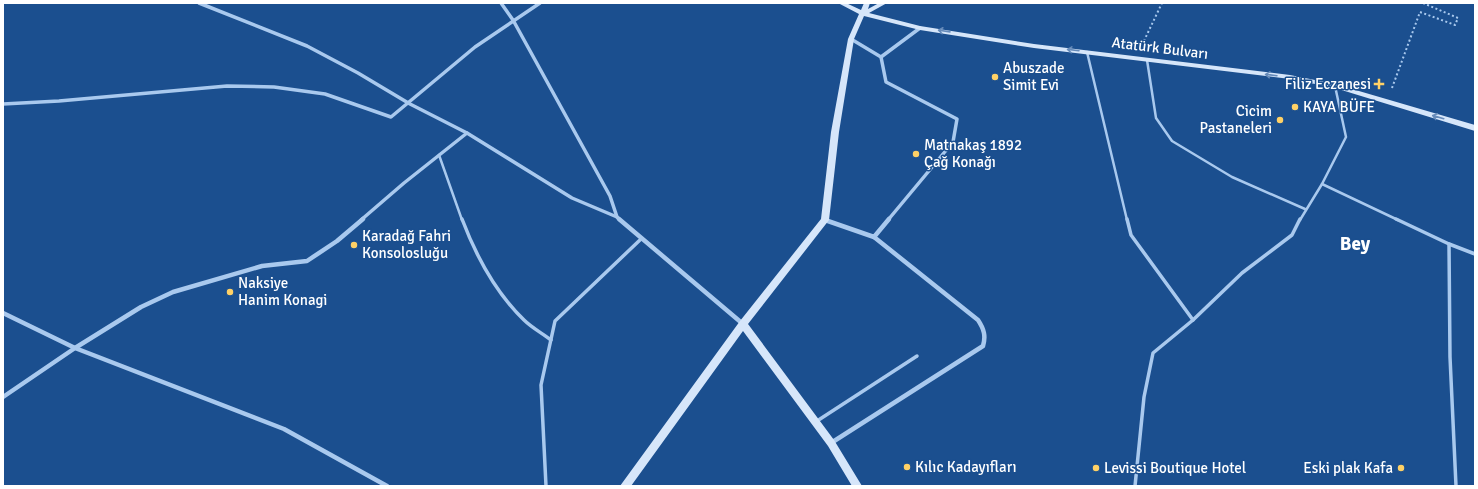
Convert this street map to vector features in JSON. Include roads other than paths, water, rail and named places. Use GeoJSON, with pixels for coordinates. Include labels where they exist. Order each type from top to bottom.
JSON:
{"type":"FeatureCollection","features":[{"type":"Feature","properties":{"kind":"street"},"geometry":{"type":"LineString","coordinates":[[199,3],[307,46],[358,73],[410,104],[467,133],[572,198],[617,217],[641,239],[743,324],[831,443],[857,486]]}},
{"type":"Feature","properties":{"kind":"street"},"geometry":{"type":"LineString","coordinates":[[501,3],[513,20],[610,196],[617,217]]}},
{"type":"Feature","properties":{"kind":"street"},"geometry":{"type":"LineString","coordinates":[[3,104],[59,101],[227,86],[249,86],[274,87],[325,94],[391,117],[410,104],[465,54],[540,3]]}},
{"type":"Feature","properties":{"kind":"street","name":"Atatürk Bulvarı"},"geometry":{"type":"LineString","coordinates":[[841,3],[863,14],[920,28],[1147,60],[1290,77],[1335,86],[1475,128]]}},
{"type":"Feature","properties":{"kind":"street"},"geometry":{"type":"LineString","coordinates":[[625,486],[743,324],[825,220],[835,132],[851,39],[867,3]]}},
{"type":"Feature","properties":{"kind":"street"},"geometry":{"type":"LineString","coordinates":[[863,14],[884,3]]}},
{"type":"Feature","properties":{"kind":"street"},"geometry":{"type":"LineString","coordinates":[[881,57],[920,28]]}},
{"type":"Feature","properties":{"kind":"street"},"geometry":{"type":"LineString","coordinates":[[851,39],[881,57],[886,82],[957,118],[954,142],[874,237]]}},
{"type":"Feature","properties":{"kind":"street"},"geometry":{"type":"LineString","coordinates":[[3,397],[75,348],[141,307],[173,292],[262,266],[307,261],[337,241],[467,133]]}},
{"type":"Feature","properties":{"kind":"street"},"geometry":{"type":"LineString","coordinates":[[825,220],[874,237],[978,320],[984,328],[986,338],[983,346],[831,443]]}},
{"type":"Feature","properties":{"kind":"street"},"geometry":{"type":"LineString","coordinates":[[3,313],[75,348],[284,429],[387,486]]}},
{"type":"Feature","properties":{"kind":"lane"},"geometry":{"type":"LineString","coordinates":[[1087,52],[1131,236],[1193,320]]}},
{"type":"Feature","properties":{"kind":"lane"},"geometry":{"type":"LineString","coordinates":[[1147,60],[1156,118],[1172,141],[1232,177],[1305,209]]}},
{"type":"Feature","properties":{"kind":"lane"},"geometry":{"type":"LineString","coordinates":[[1136,486],[1144,397],[1153,353],[1193,320],[1242,273],[1292,235],[1305,209],[1322,184],[1346,137],[1335,86]]}},
{"type":"Feature","properties":{"kind":"lane"},"geometry":{"type":"LineString","coordinates":[[439,155],[458,212],[474,250],[505,299],[524,320],[551,340]]}},
{"type":"Feature","properties":{"kind":"lane"},"geometry":{"type":"LineString","coordinates":[[1322,184],[1449,244],[1475,254]]}},
{"type":"Feature","properties":{"kind":"lane"},"geometry":{"type":"LineString","coordinates":[[546,486],[541,385],[555,321],[641,239]]}},
{"type":"Feature","properties":{"kind":"lane"},"geometry":{"type":"LineString","coordinates":[[1449,244],[1450,357],[1456,486]]}},
{"type":"Feature","properties":{"kind":"lane"},"geometry":{"type":"LineString","coordinates":[[815,422],[917,356]]}},
{"type":"Feature","properties":{"kind":"place","name":"Abuszade Simit Evi"},"geometry":{"type":"Point","coordinates":[995,77]}},
{"type":"Feature","properties":{"kind":"place","name":"Filiz Eczanesi"},"geometry":{"type":"Point","coordinates":[1379,84]}},
{"type":"Feature","properties":{"kind":"place","name":"KAYA BÜFE"},"geometry":{"type":"Point","coordinates":[1295,107]}},
{"type":"Feature","properties":{"kind":"place","name":"Cicim Pastaneleri"},"geometry":{"type":"Point","coordinates":[1280,120]}},
{"type":"Feature","properties":{"kind":"place","name":"Matnakaş 1892 Çağ Konağı"},"geometry":{"type":"Point","coordinates":[916,154]}},
{"type":"Feature","properties":{"kind":"place","name":"Karadağ Fahri Konsolosluğu"},"geometry":{"type":"Point","coordinates":[354,245]}},
{"type":"Feature","properties":{"kind":"place","name":"Naksiye Hanim Konagi"},"geometry":{"type":"Point","coordinates":[230,292]}},
{"type":"Feature","properties":{"kind":"place","name":"Kılıc Kadayıfları"},"geometry":{"type":"Point","coordinates":[907,467]}},
{"type":"Feature","properties":{"kind":"place","name":"Levissi Boutique Hotel"},"geometry":{"type":"Point","coordinates":[1096,468]}},
{"type":"Feature","properties":{"kind":"place","name":"Eski plak Kafa"},"geometry":{"type":"Point","coordinates":[1401,468]}},
{"type":"Feature","properties":{"kind":"district","name":"Bey"},"geometry":{"type":"Point","coordinates":[1355,244]}}]}
